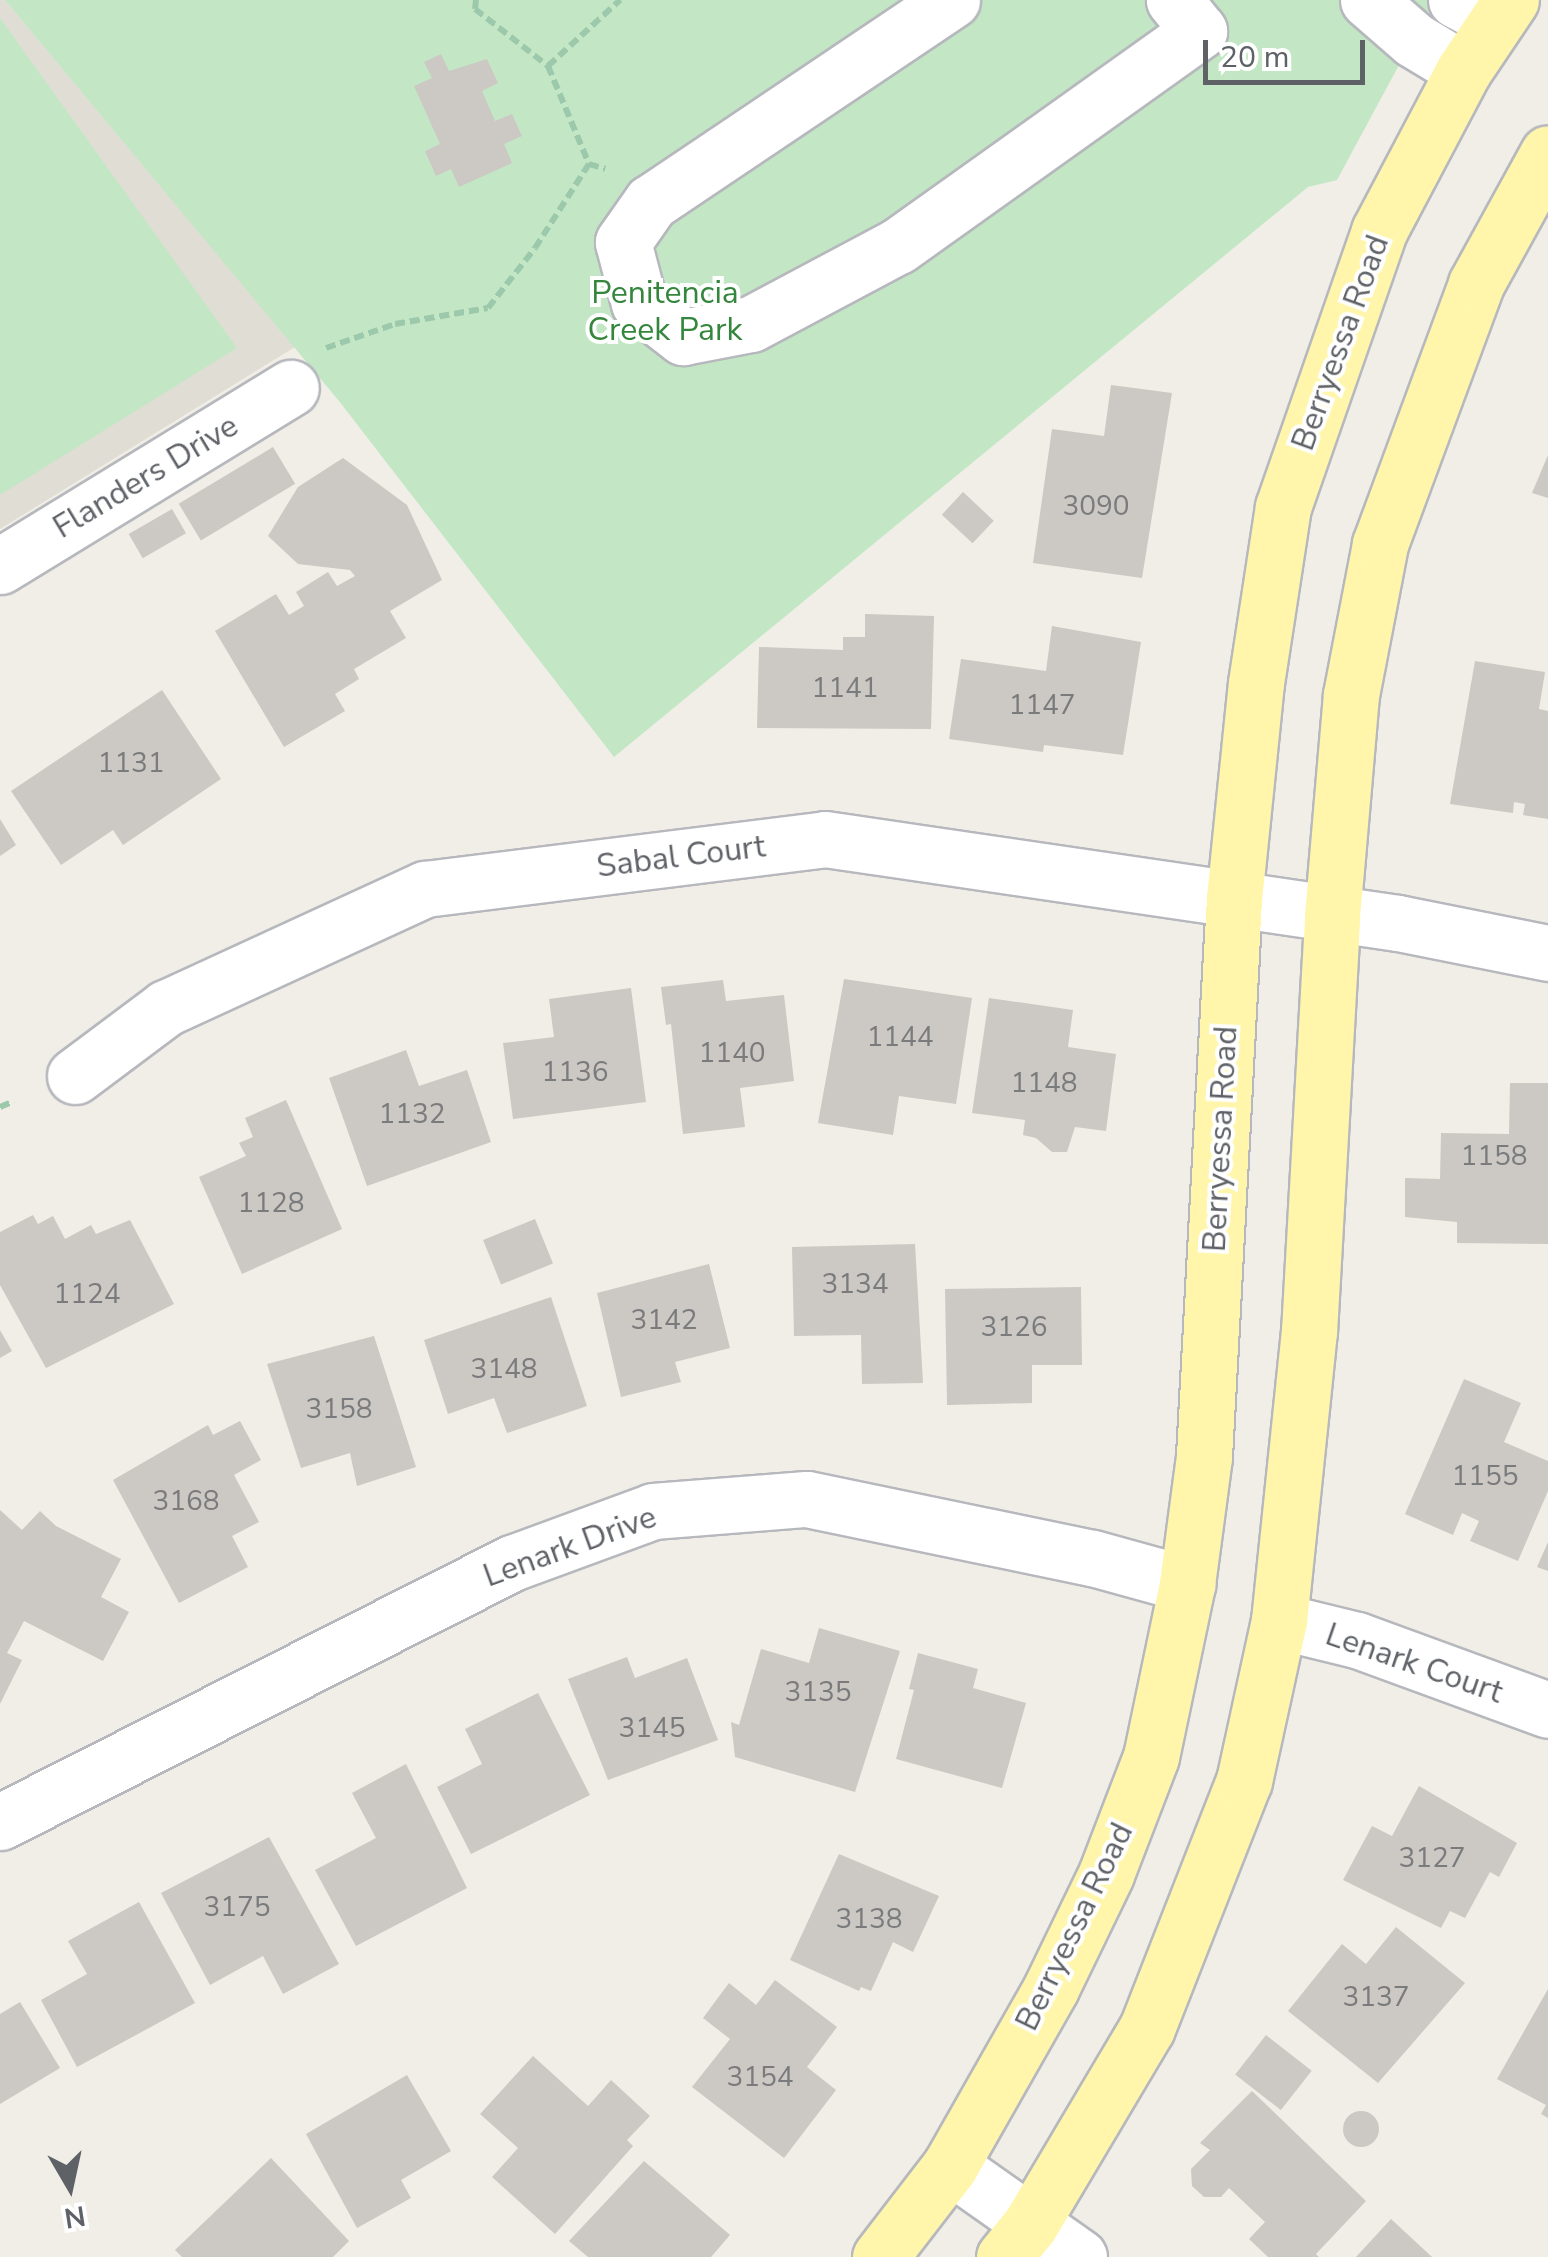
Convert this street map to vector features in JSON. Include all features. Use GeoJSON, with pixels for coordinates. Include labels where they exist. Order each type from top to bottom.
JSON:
{"type":"FeatureCollection","features":[{"type":"Feature","properties":{"kind":"main road","name":"Berryessa Road"},"geometry":{"type":"LineString","coordinates":[[880,2257],[950,2166],[1051,1988],[1106,1874],[1151,1757],[1187,1584],[1204,1456],[1234,899],[1256,682],[1283,507],[1379,231],[1464,70],[1488,7]]}},
{"type":"Feature","properties":{"kind":"main road"},"geometry":{"type":"LineString","coordinates":[[1017,2241],[1147,2028],[1244,1782],[1279,1620],[1308,1332],[1332,916],[1351,695],[1380,544],[1476,284],[1548,153]]}},
{"type":"Feature","properties":{"kind":"street"},"geometry":{"type":"LineString","coordinates":[[952,0],[650,202],[623,242],[640,303],[683,336],[750,324],[898,246],[1199,32],[1174,0]]}},
{"type":"Feature","properties":{"kind":"street"},"geometry":{"type":"LineString","coordinates":[[1368,0],[1414,40],[1464,70]]}},
{"type":"Feature","properties":{"kind":"street","name":"Flanders Drive"},"geometry":{"type":"LineString","coordinates":[[0,566],[305,369]]}},
{"type":"Feature","properties":{"kind":"street","name":"Sabal Court"},"geometry":{"type":"LineString","coordinates":[[75,1076],[166,1008],[425,889],[825,839],[1398,923],[1548,953]]}},
{"type":"Feature","properties":{"kind":"street","name":"Lenark Drive"},"geometry":{"type":"LineString","coordinates":[[0,1822],[512,1563],[653,1511],[807,1498],[1094,1558],[1187,1584]]}},
{"type":"Feature","properties":{"kind":"street","name":"Lenark Court"},"geometry":{"type":"LineString","coordinates":[[1279,1620],[1357,1640],[1548,1710]]}},
{"type":"Feature","properties":{"kind":"street"},"geometry":{"type":"LineString","coordinates":[[950,2166],[1017,2241],[1079,2257]]}},
{"type":"Feature","properties":{"kind":"path"},"geometry":{"type":"LineString","coordinates":[[476,0],[476,9],[548,66],[590,164],[615,172],[650,202]]}},
{"type":"Feature","properties":{"kind":"path"},"geometry":{"type":"LineString","coordinates":[[548,66],[620,0]]}},
{"type":"Feature","properties":{"kind":"path"},"geometry":{"type":"LineString","coordinates":[[305,369],[396,324],[488,308],[535,248],[590,164]]}},
{"type":"Feature","properties":{"kind":"path"},"geometry":{"type":"LineString","coordinates":[[0,1107],[14,1101]]}},
{"type":"Feature","properties":{"kind":"shaded area"},"geometry":{"type":"Polygon","coordinates":[[[0,0],[5,0],[295,347],[0,529],[0,0]]]}},
{"type":"Feature","properties":{"kind":"green space","name":"Penitencia Creek Park"},"geometry":{"type":"Polygon","coordinates":[[[5,0],[1434,0],[1337,180],[1308,187],[614,757],[339,401],[5,0]]]}},
{"type":"Feature","properties":{"kind":"green space"},"geometry":{"type":"Polygon","coordinates":[[[0,18],[237,348],[0,495],[0,18]]]}},
{"type":"Feature","properties":{"kind":"building"},"geometry":{"type":"Polygon","coordinates":[[[441,54],[449,71],[487,59],[498,83],[482,91],[495,121],[512,114],[522,136],[504,144],[512,163],[459,187],[451,169],[436,176],[425,151],[440,144],[414,86],[432,78],[424,62],[441,54]]]}},
{"type":"Feature","properties":{"kind":"building"},"geometry":{"type":"Polygon","coordinates":[[[1111,385],[1172,393],[1142,578],[1033,563],[1052,429],[1104,436],[1111,385]]]}},
{"type":"Feature","properties":{"kind":"building"},"geometry":{"type":"Polygon","coordinates":[[[273,447],[295,484],[201,541],[179,504],[273,447]]]}},
{"type":"Feature","properties":{"kind":"building"},"geometry":{"type":"Polygon","coordinates":[[[1548,455],[1548,498],[1532,493],[1548,455]]]}},
{"type":"Feature","properties":{"kind":"building"},"geometry":{"type":"Polygon","coordinates":[[[343,458],[407,505],[442,580],[390,611],[406,638],[354,669],[359,679],[335,694],[345,711],[284,747],[215,631],[276,594],[289,615],[304,606],[296,592],[328,572],[337,586],[355,576],[350,570],[298,564],[268,536],[298,487],[343,458]]]}},
{"type":"Feature","properties":{"kind":"building"},"geometry":{"type":"Polygon","coordinates":[[[963,492],[994,521],[973,543],[942,515],[963,492]]]}},
{"type":"Feature","properties":{"kind":"building"},"geometry":{"type":"Polygon","coordinates":[[[172,509],[186,533],[143,558],[129,534],[172,509]]]}},
{"type":"Feature","properties":{"kind":"building"},"geometry":{"type":"Polygon","coordinates":[[[865,614],[934,616],[931,729],[757,728],[759,647],[843,650],[843,637],[865,637],[865,614]]]}},
{"type":"Feature","properties":{"kind":"building"},"geometry":{"type":"Polygon","coordinates":[[[1052,626],[1141,642],[1123,755],[1044,745],[1043,752],[949,739],[961,659],[1046,671],[1052,626]]]}},
{"type":"Feature","properties":{"kind":"building"},"geometry":{"type":"Polygon","coordinates":[[[1475,661],[1545,672],[1539,709],[1548,711],[1548,819],[1523,815],[1525,804],[1514,802],[1513,813],[1450,804],[1475,661]]]}},
{"type":"Feature","properties":{"kind":"building"},"geometry":{"type":"Polygon","coordinates":[[[162,690],[221,779],[123,845],[113,830],[61,865],[11,791],[162,690]]]}},
{"type":"Feature","properties":{"kind":"building"},"geometry":{"type":"Polygon","coordinates":[[[0,819],[16,845],[0,856],[0,819]]]}},
{"type":"Feature","properties":{"kind":"building"},"geometry":{"type":"Polygon","coordinates":[[[844,979],[972,998],[956,1104],[899,1096],[893,1135],[818,1123],[844,979]]]}},
{"type":"Feature","properties":{"kind":"building"},"geometry":{"type":"Polygon","coordinates":[[[723,980],[726,1001],[784,995],[794,1081],[740,1088],[745,1127],[683,1134],[671,1024],[666,1025],[661,987],[723,980]]]}},
{"type":"Feature","properties":{"kind":"building"},"geometry":{"type":"Polygon","coordinates":[[[631,988],[646,1102],[513,1119],[503,1043],[554,1037],[549,999],[631,988]]]}},
{"type":"Feature","properties":{"kind":"building"},"geometry":{"type":"Polygon","coordinates":[[[989,998],[1073,1010],[1068,1047],[1116,1054],[1106,1131],[1075,1127],[1067,1152],[1052,1152],[1036,1138],[1023,1135],[1025,1120],[972,1113],[989,998]]]}},
{"type":"Feature","properties":{"kind":"building"},"geometry":{"type":"Polygon","coordinates":[[[406,1050],[419,1086],[467,1070],[491,1142],[367,1186],[329,1078],[406,1050]]]}},
{"type":"Feature","properties":{"kind":"building"},"geometry":{"type":"Polygon","coordinates":[[[1510,1083],[1548,1083],[1548,1244],[1457,1243],[1457,1222],[1405,1217],[1405,1178],[1440,1179],[1441,1133],[1509,1134],[1510,1083]]]}},
{"type":"Feature","properties":{"kind":"building"},"geometry":{"type":"Polygon","coordinates":[[[286,1100],[342,1229],[242,1274],[199,1177],[246,1156],[239,1143],[253,1137],[245,1118],[286,1100]]]}},
{"type":"Feature","properties":{"kind":"building"},"geometry":{"type":"Polygon","coordinates":[[[33,1215],[38,1224],[53,1216],[65,1239],[91,1225],[96,1234],[130,1220],[174,1304],[46,1368],[0,1285],[0,1232],[33,1215]]]}},
{"type":"Feature","properties":{"kind":"building"},"geometry":{"type":"Polygon","coordinates":[[[535,1219],[553,1264],[501,1284],[483,1240],[535,1219]]]}},
{"type":"Feature","properties":{"kind":"building"},"geometry":{"type":"Polygon","coordinates":[[[915,1244],[923,1383],[862,1384],[861,1335],[794,1336],[792,1247],[915,1244]]]}},
{"type":"Feature","properties":{"kind":"building"},"geometry":{"type":"Polygon","coordinates":[[[709,1264],[730,1348],[675,1362],[681,1382],[621,1397],[597,1293],[709,1264]]]}},
{"type":"Feature","properties":{"kind":"building"},"geometry":{"type":"Polygon","coordinates":[[[1081,1287],[1082,1365],[1032,1365],[1032,1403],[947,1405],[945,1289],[1081,1287]]]}},
{"type":"Feature","properties":{"kind":"building"},"geometry":{"type":"Polygon","coordinates":[[[551,1297],[587,1406],[507,1433],[494,1398],[448,1414],[424,1340],[551,1297]]]}},
{"type":"Feature","properties":{"kind":"building"},"geometry":{"type":"Polygon","coordinates":[[[0,1330],[12,1351],[0,1358],[0,1330]]]}},
{"type":"Feature","properties":{"kind":"building"},"geometry":{"type":"Polygon","coordinates":[[[374,1336],[416,1467],[357,1486],[350,1453],[301,1468],[267,1364],[374,1336]]]}},
{"type":"Feature","properties":{"kind":"building"},"geometry":{"type":"Polygon","coordinates":[[[1464,1379],[1521,1403],[1504,1442],[1548,1461],[1548,1491],[1518,1561],[1470,1541],[1479,1521],[1462,1513],[1453,1535],[1405,1514],[1464,1379]]]}},
{"type":"Feature","properties":{"kind":"building"},"geometry":{"type":"Polygon","coordinates":[[[240,1421],[261,1460],[234,1475],[259,1522],[232,1536],[248,1567],[179,1603],[113,1480],[208,1425],[213,1435],[240,1421]]]}},
{"type":"Feature","properties":{"kind":"building"},"geometry":{"type":"Polygon","coordinates":[[[0,1510],[22,1530],[40,1511],[56,1526],[121,1559],[101,1597],[129,1612],[103,1661],[24,1621],[7,1653],[22,1660],[0,1704],[0,1510]]]}},
{"type":"Feature","properties":{"kind":"building"},"geometry":{"type":"Polygon","coordinates":[[[1548,1542],[1548,1571],[1537,1567],[1548,1542]]]}},
{"type":"Feature","properties":{"kind":"building"},"geometry":{"type":"Polygon","coordinates":[[[819,1628],[900,1651],[855,1792],[735,1757],[731,1722],[739,1725],[761,1649],[809,1663],[819,1628]]]}},
{"type":"Feature","properties":{"kind":"building"},"geometry":{"type":"Polygon","coordinates":[[[918,1653],[978,1669],[973,1688],[1026,1703],[1002,1788],[896,1759],[914,1690],[909,1689],[918,1653]]]}},
{"type":"Feature","properties":{"kind":"building"},"geometry":{"type":"Polygon","coordinates":[[[627,1657],[635,1678],[687,1658],[718,1740],[608,1780],[568,1679],[627,1657]]]}},
{"type":"Feature","properties":{"kind":"building"},"geometry":{"type":"Polygon","coordinates":[[[538,1693],[590,1795],[471,1854],[437,1787],[482,1764],[465,1729],[538,1693]]]}},
{"type":"Feature","properties":{"kind":"building"},"geometry":{"type":"Polygon","coordinates":[[[406,1764],[467,1888],[356,1946],[315,1870],[376,1838],[352,1793],[406,1764]]]}},
{"type":"Feature","properties":{"kind":"building"},"geometry":{"type":"Polygon","coordinates":[[[1419,1786],[1517,1843],[1499,1877],[1490,1872],[1465,1918],[1450,1911],[1441,1928],[1343,1880],[1372,1826],[1392,1836],[1419,1786]]]}},
{"type":"Feature","properties":{"kind":"building"},"geometry":{"type":"Polygon","coordinates":[[[269,1837],[339,1964],[283,1994],[263,1956],[210,1985],[161,1893],[269,1837]]]}},
{"type":"Feature","properties":{"kind":"building"},"geometry":{"type":"Polygon","coordinates":[[[839,1854],[939,1896],[913,1952],[893,1942],[871,1991],[861,1987],[859,1991],[790,1960],[839,1854]]]}},
{"type":"Feature","properties":{"kind":"building"},"geometry":{"type":"Polygon","coordinates":[[[139,1902],[195,2003],[77,2067],[41,2000],[87,1974],[68,1941],[139,1902]]]}},
{"type":"Feature","properties":{"kind":"building"},"geometry":{"type":"Polygon","coordinates":[[[1396,1927],[1465,1983],[1378,2083],[1288,2011],[1342,1944],[1366,1964],[1396,1927]]]}},
{"type":"Feature","properties":{"kind":"building"},"geometry":{"type":"Polygon","coordinates":[[[775,1980],[837,2027],[807,2067],[836,2090],[784,2158],[692,2087],[730,2039],[703,2018],[729,1983],[756,2005],[775,1980]]]}},
{"type":"Feature","properties":{"kind":"building"},"geometry":{"type":"Polygon","coordinates":[[[1548,1989],[1548,2118],[1541,2114],[1546,2105],[1497,2079],[1548,1989]]]}},
{"type":"Feature","properties":{"kind":"building"},"geometry":{"type":"Polygon","coordinates":[[[20,2002],[60,2068],[0,2104],[0,2014],[20,2002]]]}},
{"type":"Feature","properties":{"kind":"building"},"geometry":{"type":"Polygon","coordinates":[[[1266,2035],[1312,2071],[1281,2110],[1235,2074],[1266,2035]]]}},
{"type":"Feature","properties":{"kind":"building"},"geometry":{"type":"Polygon","coordinates":[[[533,2056],[588,2106],[611,2080],[650,2116],[627,2140],[633,2146],[555,2234],[492,2177],[518,2148],[480,2114],[533,2056]]]}},
{"type":"Feature","properties":{"kind":"building"},"geometry":{"type":"Polygon","coordinates":[[[407,2075],[451,2151],[401,2180],[411,2198],[357,2228],[306,2134],[407,2075]]]}},
{"type":"Feature","properties":{"kind":"building"},"geometry":{"type":"Polygon","coordinates":[[[1252,2091],[1366,2201],[1316,2254],[1319,2257],[1268,2257],[1249,2239],[1265,2222],[1229,2188],[1221,2197],[1204,2197],[1192,2186],[1191,2169],[1210,2150],[1200,2143],[1252,2091]]]}},
{"type":"Feature","properties":{"kind":"building"},"geometry":{"type":"Polygon","coordinates":[[[1361,2111],[1373,2117],[1379,2129],[1373,2141],[1361,2147],[1349,2141],[1343,2129],[1349,2117],[1361,2111]]]}},
{"type":"Feature","properties":{"kind":"building"},"geometry":{"type":"Polygon","coordinates":[[[271,2158],[349,2241],[333,2257],[182,2257],[175,2250],[271,2158]]]}},
{"type":"Feature","properties":{"kind":"building"},"geometry":{"type":"Polygon","coordinates":[[[644,2161],[730,2235],[711,2257],[588,2257],[569,2241],[644,2161]]]}},
{"type":"Feature","properties":{"kind":"building"},"geometry":{"type":"Polygon","coordinates":[[[1391,2219],[1432,2257],[1356,2257],[1391,2219]]]}}]}
